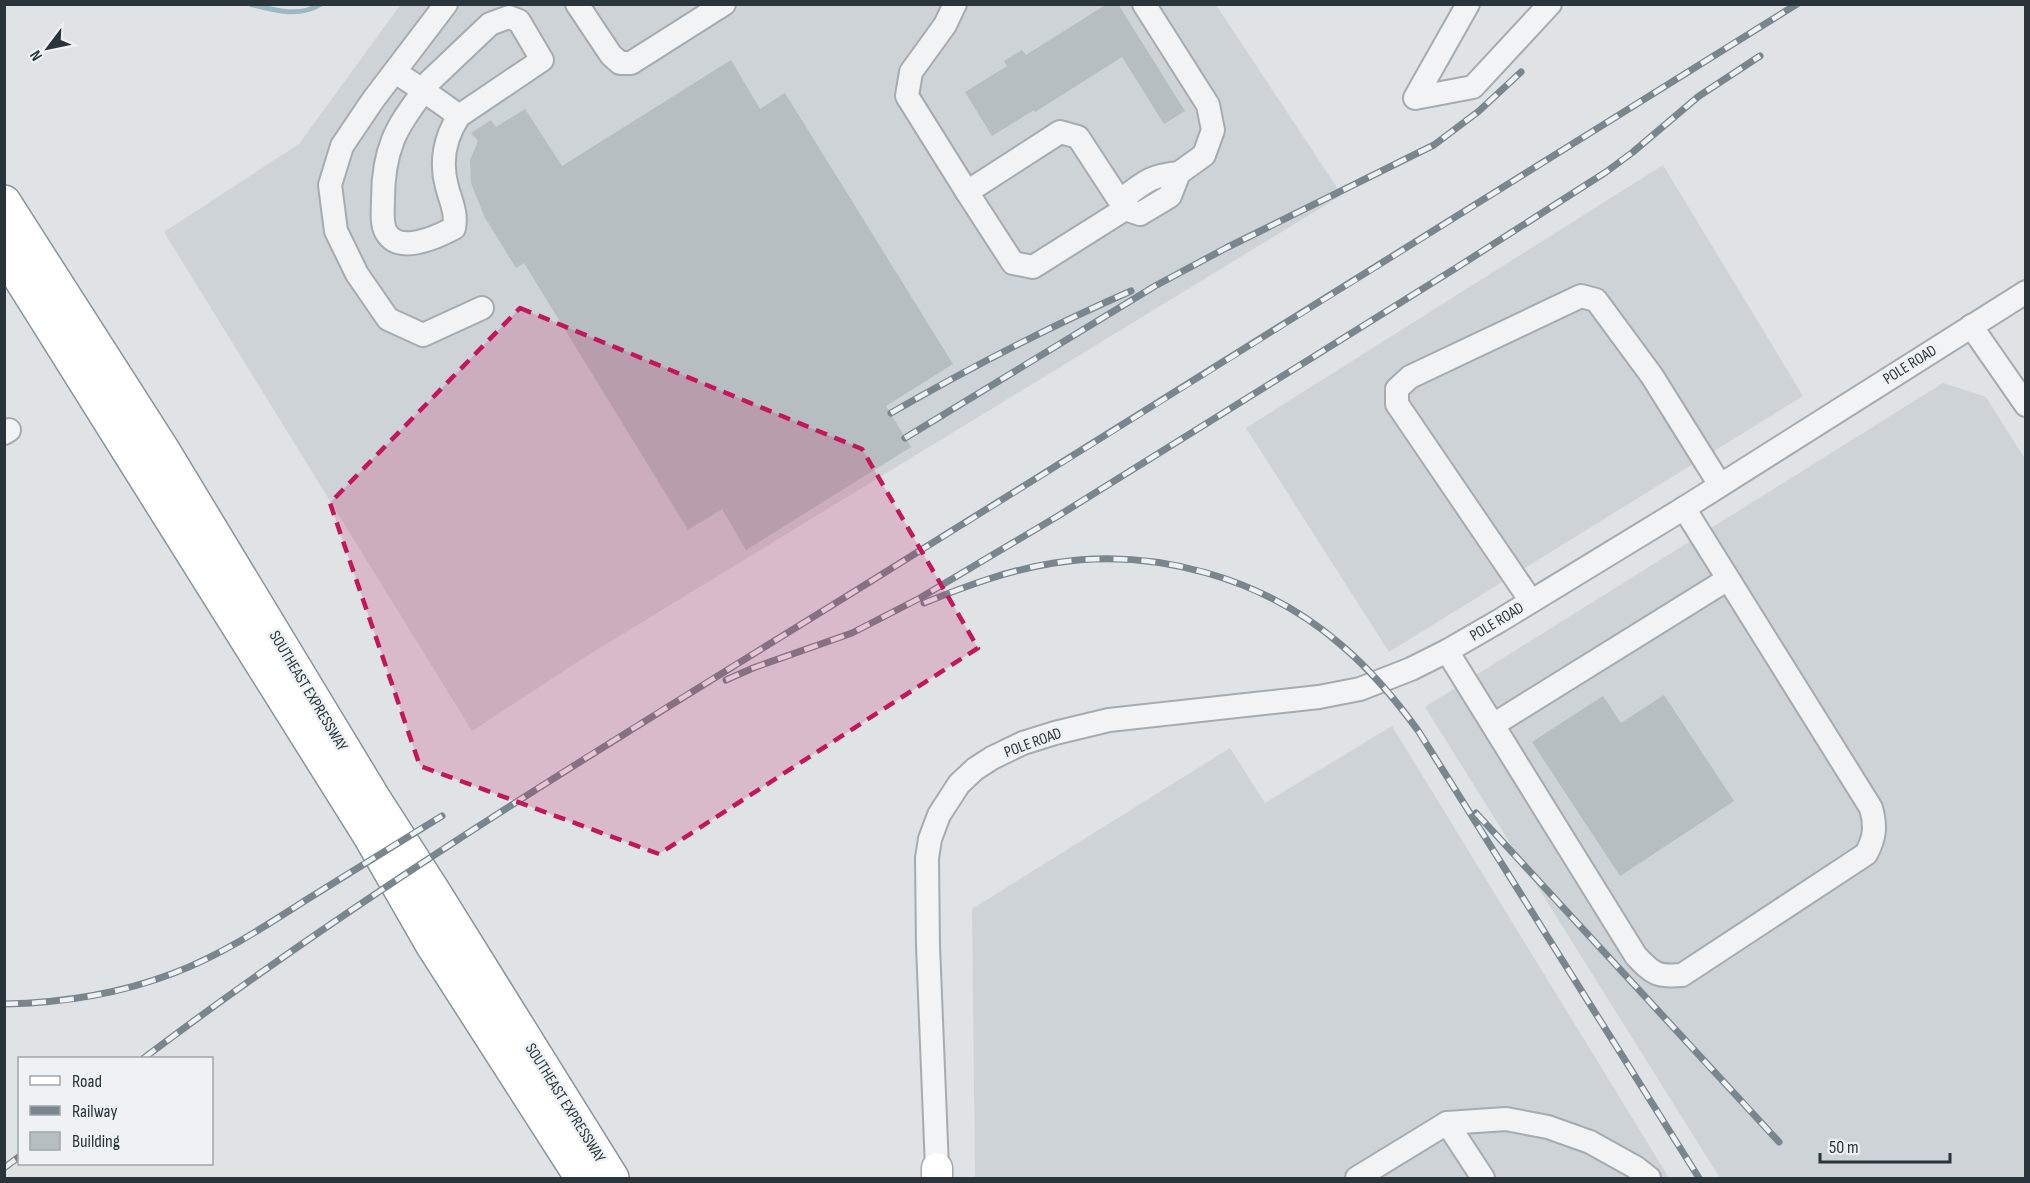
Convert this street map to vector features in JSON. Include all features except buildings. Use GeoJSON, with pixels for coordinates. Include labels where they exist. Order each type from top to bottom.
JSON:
{"type":"FeatureCollection","features":[{"type":"Feature","properties":{"kind":"highway","name":"SOUTHEAST EXPRESSWAY"},"geometry":{"type":"LineString","coordinates":[[4,202],[164,452],[374,799],[612,1179]]}},
{"type":"Feature","properties":{"kind":"highway","name":"SOUTHEAST EXPRESSWAY"},"geometry":{"type":"LineString","coordinates":[[4,252],[370,836],[432,944],[582,1179]]}},
{"type":"Feature","properties":{"kind":"street"},"geometry":{"type":"LineString","coordinates":[[446,4],[342,146],[330,185],[336,231],[357,274],[388,319],[423,335],[482,308]]}},
{"type":"Feature","properties":{"kind":"street"},"geometry":{"type":"LineString","coordinates":[[577,4],[612,56],[620,63],[631,63],[724,4]]}},
{"type":"Feature","properties":{"kind":"street"},"geometry":{"type":"LineString","coordinates":[[955,4],[945,25],[911,72],[907,96],[1013,263],[1033,267],[1125,209]]}},
{"type":"Feature","properties":{"kind":"street"},"geometry":{"type":"LineString","coordinates":[[1125,209],[1126,196],[1143,183],[1156,175],[1179,173],[1204,154],[1213,130],[1208,105],[1144,4]]}},
{"type":"Feature","properties":{"kind":"street"},"geometry":{"type":"LineString","coordinates":[[1468,4],[1415,98],[1473,87],[1550,4]]}},
{"type":"Feature","properties":{"kind":"street"},"geometry":{"type":"LineString","coordinates":[[509,17],[519,21],[542,60],[459,116],[450,131],[444,154],[446,184],[456,216],[454,228],[435,238],[411,244],[397,241],[386,232],[383,218],[383,173],[393,139],[430,81],[490,24],[509,17]]}},
{"type":"Feature","properties":{"kind":"street"},"geometry":{"type":"LineString","coordinates":[[395,72],[459,116]]}},
{"type":"Feature","properties":{"kind":"street"},"geometry":{"type":"LineString","coordinates":[[967,192],[1060,132],[1078,137],[1125,209]]}},
{"type":"Feature","properties":{"kind":"street","name":"POLE ROAD"},"geometry":{"type":"LineString","coordinates":[[937,1173],[926,876],[930,838],[939,814],[959,784],[975,769],[1023,743],[1109,720],[1319,697],[1360,689],[1395,677],[1447,651],[1531,602],[2025,292]]}},
{"type":"Feature","properties":{"kind":"street"},"geometry":{"type":"LineString","coordinates":[[1531,602],[1397,404],[1397,388],[1410,377],[1581,296],[1596,300],[1652,376],[1720,485]]}},
{"type":"Feature","properties":{"kind":"street"},"geometry":{"type":"LineString","coordinates":[[1971,326],[2025,405]]}},
{"type":"Feature","properties":{"kind":"street"},"geometry":{"type":"LineString","coordinates":[[1447,651],[1636,956],[1648,969],[1664,977],[1682,975],[1866,854],[1874,836],[1875,823],[1871,808],[1684,508]]}},
{"type":"Feature","properties":{"kind":"street"},"geometry":{"type":"LineString","coordinates":[[1493,725],[1728,579]]}},
{"type":"Feature","properties":{"kind":"street"},"geometry":{"type":"LineString","coordinates":[[1357,1179],[1447,1123],[1506,1119],[1548,1127],[1590,1142],[1635,1167],[1649,1179]]}},
{"type":"Feature","properties":{"kind":"street"},"geometry":{"type":"LineString","coordinates":[[1447,1123],[1483,1179]]}},
{"type":"Feature","properties":{"kind":"highlighted area"},"geometry":{"type":"Polygon","coordinates":[[[520,308],[862,449],[978,648],[659,854],[420,766],[330,503],[520,308]]]}},
{"type":"Feature","properties":{"kind":"shaded area"},"geometry":{"type":"Polygon","coordinates":[[[401,4],[1216,5],[1342,195],[585,657],[472,731],[164,232],[299,144],[401,4]]]}},
{"type":"Feature","properties":{"kind":"shaded area"},"geometry":{"type":"Polygon","coordinates":[[[1663,165],[1803,396],[1389,652],[1246,428],[1663,165]]]}},
{"type":"Feature","properties":{"kind":"shaded area"},"geometry":{"type":"Polygon","coordinates":[[[1943,383],[1986,397],[2025,459],[2025,1178],[1720,1178],[1425,707],[1943,383]]]}},
{"type":"Feature","properties":{"kind":"shaded area"},"geometry":{"type":"Polygon","coordinates":[[[1392,726],[1669,1178],[975,1178],[972,909],[1230,748],[1265,803],[1392,726]]]}},
{"type":"Feature","properties":{"kind":"waterway"},"geometry":{"type":"LineString","coordinates":[[250,4],[286,12],[304,11],[321,4]]}},
{"type":"Feature","properties":{"kind":"railway"},"geometry":{"type":"LineString","coordinates":[[145,1057],[320,932],[500,812],[1797,4]]}},
{"type":"Feature","properties":{"kind":"railway"},"geometry":{"type":"LineString","coordinates":[[726,680],[753,668],[852,633],[920,598],[1058,516],[1606,172],[1699,96],[1760,56]]}},
{"type":"Feature","properties":{"kind":"railway"},"geometry":{"type":"LineString","coordinates":[[905,438],[1155,286],[1226,248],[1434,145],[1479,111],[1521,72]]}},
{"type":"Feature","properties":{"kind":"railway"},"geometry":{"type":"LineString","coordinates":[[891,413],[1010,349],[1131,291]]}},
{"type":"Feature","properties":{"kind":"railway"},"geometry":{"type":"LineString","coordinates":[[924,603],[988,579],[1037,566],[1092,559],[1130,560],[1168,564],[1242,585],[1277,601],[1310,621],[1340,644],[1373,675],[1419,732],[1699,1178]]}},
{"type":"Feature","properties":{"kind":"railway"},"geometry":{"type":"LineString","coordinates":[[1476,813],[1779,1142]]}},
{"type":"Feature","properties":{"kind":"railway"},"geometry":{"type":"LineString","coordinates":[[4,1004],[48,1002],[112,992],[133,987],[191,966],[258,930],[442,816]]}},
{"type":"Feature","properties":{"kind":"railway"},"geometry":{"type":"LineString","coordinates":[[4,1168],[18,1158]]}}]}
